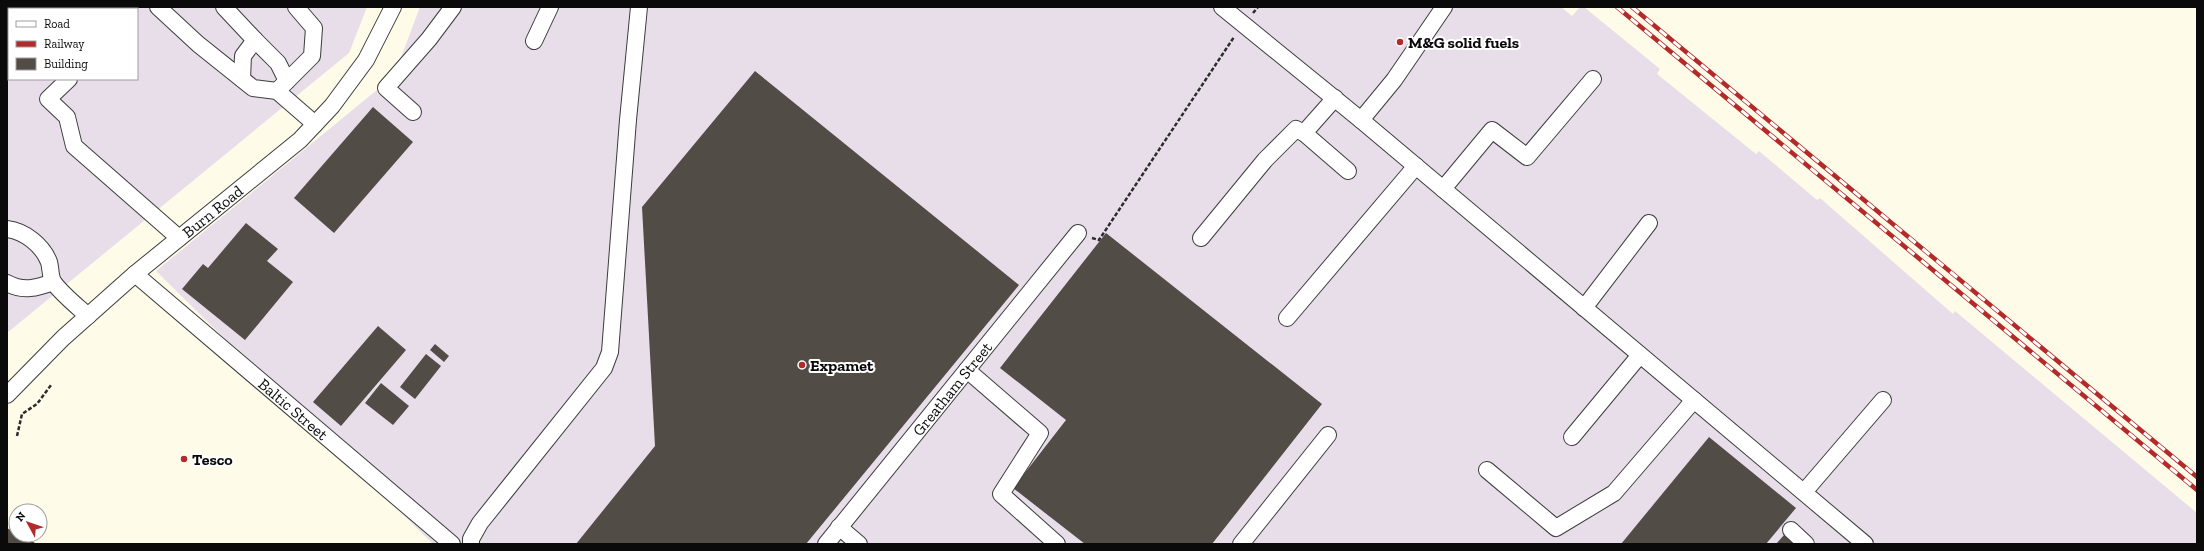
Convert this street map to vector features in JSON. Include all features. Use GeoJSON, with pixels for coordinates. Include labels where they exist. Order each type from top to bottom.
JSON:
{"type":"FeatureCollection","features":[{"type":"Feature","properties":{"kind":"street"},"geometry":{"type":"LineString","coordinates":[[158,7],[198,44],[253,88],[282,86],[312,56],[314,28],[296,7]]}},
{"type":"Feature","properties":{"kind":"street"},"geometry":{"type":"LineString","coordinates":[[224,7],[278,63],[282,86],[315,124]]}},
{"type":"Feature","properties":{"kind":"street","name":"Burn Road"},"geometry":{"type":"LineString","coordinates":[[7,395],[88,316],[135,274],[300,140],[332,106],[366,60],[393,7]]}},
{"type":"Feature","properties":{"kind":"street"},"geometry":{"type":"LineString","coordinates":[[412,112],[386,88],[429,39],[453,7]]}},
{"type":"Feature","properties":{"kind":"street"},"geometry":{"type":"LineString","coordinates":[[534,41],[550,7]]}},
{"type":"Feature","properties":{"kind":"street"},"geometry":{"type":"LineString","coordinates":[[471,544],[471,539],[480,523],[604,368],[610,352],[628,120],[640,7]]}},
{"type":"Feature","properties":{"kind":"street"},"geometry":{"type":"LineString","coordinates":[[1222,7],[1361,120],[1865,544]]}},
{"type":"Feature","properties":{"kind":"street"},"geometry":{"type":"LineString","coordinates":[[1361,120],[1394,80],[1444,7]]}},
{"type":"Feature","properties":{"kind":"street"},"geometry":{"type":"LineString","coordinates":[[242,79],[243,56],[255,40]]}},
{"type":"Feature","properties":{"kind":"street"},"geometry":{"type":"LineString","coordinates":[[1443,189],[1492,130],[1527,157],[1593,79]]}},
{"type":"Feature","properties":{"kind":"street"},"geometry":{"type":"LineString","coordinates":[[68,80],[48,99],[67,117],[74,146],[179,238]]}},
{"type":"Feature","properties":{"kind":"street"},"geometry":{"type":"LineString","coordinates":[[1304,133],[1334,98]]}},
{"type":"Feature","properties":{"kind":"street"},"geometry":{"type":"LineString","coordinates":[[1201,238],[1270,155],[1296,129],[1304,133],[1348,171]]}},
{"type":"Feature","properties":{"kind":"street"},"geometry":{"type":"LineString","coordinates":[[1287,318],[1416,166]]}},
{"type":"Feature","properties":{"kind":"street"},"geometry":{"type":"LineString","coordinates":[[1584,308],[1649,223]]}},
{"type":"Feature","properties":{"kind":"street"},"geometry":{"type":"LineString","coordinates":[[7,229],[20,233],[42,249],[49,263],[53,282],[88,316]]}},
{"type":"Feature","properties":{"kind":"street","name":"Greatham Street"},"geometry":{"type":"LineString","coordinates":[[826,544],[1078,233]]}},
{"type":"Feature","properties":{"kind":"street","name":"Baltic Street"},"geometry":{"type":"LineString","coordinates":[[135,274],[452,544]]}},
{"type":"Feature","properties":{"kind":"street"},"geometry":{"type":"LineString","coordinates":[[7,283],[24,290],[38,288],[53,282]]}},
{"type":"Feature","properties":{"kind":"street"},"geometry":{"type":"LineString","coordinates":[[1572,437],[1640,355]]}},
{"type":"Feature","properties":{"kind":"street"},"geometry":{"type":"LineString","coordinates":[[967,370],[1040,433],[1001,494],[1057,544]]}},
{"type":"Feature","properties":{"kind":"street"},"geometry":{"type":"LineString","coordinates":[[1487,470],[1556,528],[1614,494],[1694,400]]}},
{"type":"Feature","properties":{"kind":"street"},"geometry":{"type":"LineString","coordinates":[[1804,492],[1883,400]]}},
{"type":"Feature","properties":{"kind":"street"},"geometry":{"type":"LineString","coordinates":[[1240,544],[1328,435]]}},
{"type":"Feature","properties":{"kind":"street"},"geometry":{"type":"LineString","coordinates":[[839,527],[859,544]]}},
{"type":"Feature","properties":{"kind":"street"},"geometry":{"type":"LineString","coordinates":[[1791,530],[1806,544]]}},
{"type":"Feature","properties":{"kind":"path"},"geometry":{"type":"LineString","coordinates":[[1078,233],[1099,240],[1243,25]]}},
{"type":"Feature","properties":{"kind":"path"},"geometry":{"type":"LineString","coordinates":[[17,436],[22,414],[37,404],[51,385]]}},
{"type":"Feature","properties":{"kind":"shaded area"},"geometry":{"type":"Polygon","coordinates":[[[7,7],[367,7],[349,53],[7,333],[7,7]]]}},
{"type":"Feature","properties":{"kind":"shaded area"},"geometry":{"type":"Polygon","coordinates":[[[420,7],[1561,7],[1572,16],[1580,7],[1584,7],[1660,69],[1657,74],[1756,154],[1759,151],[1817,200],[1820,198],[1953,314],[1955,311],[2197,513],[2197,544],[433,544],[156,271],[394,76],[420,7]]]}},
{"type":"Feature","properties":{"kind":"building","name":"Expamet"},"geometry":{"type":"Polygon","coordinates":[[[755,71],[1019,285],[806,544],[576,544],[655,446],[642,207],[755,71]]]}},
{"type":"Feature","properties":{"kind":"building"},"geometry":{"type":"Polygon","coordinates":[[[373,107],[413,142],[334,233],[294,198],[373,107]]]}},
{"type":"Feature","properties":{"kind":"building"},"geometry":{"type":"Polygon","coordinates":[[[246,223],[278,249],[267,261],[293,282],[245,340],[182,289],[203,264],[208,268],[246,223]]]}},
{"type":"Feature","properties":{"kind":"building"},"geometry":{"type":"Polygon","coordinates":[[[1106,233],[1322,404],[1212,544],[1085,544],[1013,488],[1066,420],[1000,368],[1106,233]]]}},
{"type":"Feature","properties":{"kind":"building"},"geometry":{"type":"Polygon","coordinates":[[[378,326],[406,350],[341,426],[313,402],[378,326]]]}},
{"type":"Feature","properties":{"kind":"building"},"geometry":{"type":"Polygon","coordinates":[[[435,344],[449,356],[444,362],[430,350],[435,344]]]}},
{"type":"Feature","properties":{"kind":"building"},"geometry":{"type":"Polygon","coordinates":[[[426,354],[441,366],[415,399],[400,387],[426,354]]]}},
{"type":"Feature","properties":{"kind":"building"},"geometry":{"type":"Polygon","coordinates":[[[381,383],[409,406],[393,425],[365,403],[381,383]]]}},
{"type":"Feature","properties":{"kind":"building"},"geometry":{"type":"Polygon","coordinates":[[[1709,437],[1796,508],[1766,544],[1621,544],[1709,437]]]}},
{"type":"Feature","properties":{"kind":"building"},"geometry":{"type":"Polygon","coordinates":[[[7,528],[8,543],[37,544],[7,544],[7,528]]]}},
{"type":"Feature","properties":{"kind":"building"},"geometry":{"type":"Polygon","coordinates":[[[1784,535],[1795,544],[1776,544],[1784,535]]]}},
{"type":"Feature","properties":{"kind":"railway"},"geometry":{"type":"LineString","coordinates":[[1617,7],[2197,490]]}},
{"type":"Feature","properties":{"kind":"railway"},"geometry":{"type":"LineString","coordinates":[[1632,7],[2197,477]]}},
{"type":"Feature","properties":{"kind":"place","name":"M&G solid fuels"},"geometry":{"type":"Point","coordinates":[1400,42]}},
{"type":"Feature","properties":{"kind":"place","name":"Expamet"},"geometry":{"type":"Point","coordinates":[802,365]}},
{"type":"Feature","properties":{"kind":"place","name":"Tesco"},"geometry":{"type":"Point","coordinates":[184,459]}}]}
